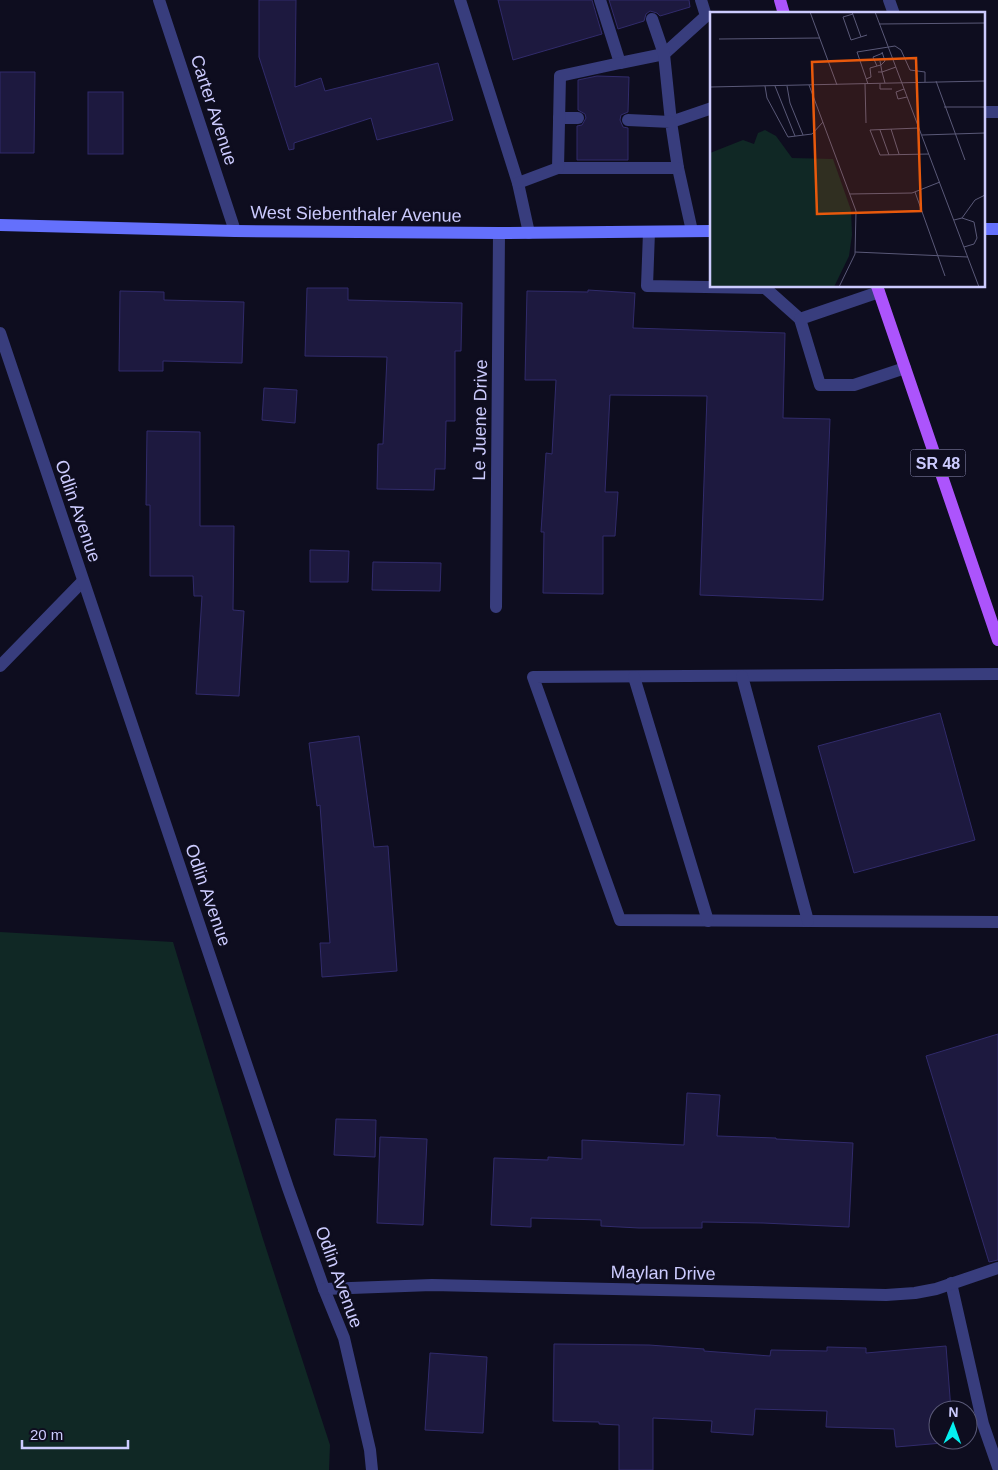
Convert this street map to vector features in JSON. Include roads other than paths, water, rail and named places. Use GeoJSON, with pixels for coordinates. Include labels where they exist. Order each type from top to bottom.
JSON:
{"type":"FeatureCollection","features":[{"type":"Feature","properties":{"kind":"main road","name":"West Siebenthaler Avenue"},"geometry":{"type":"LineString","coordinates":[[0,226],[235,231],[499,233],[710,231]]}},
{"type":"Feature","properties":{"kind":"main road","name":"SR 48"},"geometry":{"type":"LineString","coordinates":[[878,289],[998,640]]}},
{"type":"Feature","properties":{"kind":"street","name":"Carter Avenue"},"geometry":{"type":"LineString","coordinates":[[159,0],[235,231]]}},
{"type":"Feature","properties":{"kind":"street"},"geometry":{"type":"LineString","coordinates":[[460,0],[518,183],[530,233]]}},
{"type":"Feature","properties":{"kind":"street"},"geometry":{"type":"LineString","coordinates":[[600,0],[620,63]]}},
{"type":"Feature","properties":{"kind":"street"},"geometry":{"type":"LineString","coordinates":[[558,168],[560,76],[664,54],[706,16],[701,0]]}},
{"type":"Feature","properties":{"kind":"street"},"geometry":{"type":"LineString","coordinates":[[889,0],[893,12]]}},
{"type":"Feature","properties":{"kind":"street"},"geometry":{"type":"LineString","coordinates":[[652,19],[664,54],[678,168],[692,231]]}},
{"type":"Feature","properties":{"kind":"street"},"geometry":{"type":"LineString","coordinates":[[628,120],[671,122],[710,109]]}},
{"type":"Feature","properties":{"kind":"street"},"geometry":{"type":"LineString","coordinates":[[559,118],[578,118]]}},
{"type":"Feature","properties":{"kind":"street"},"geometry":{"type":"LineString","coordinates":[[518,183],[558,168],[678,168]]}},
{"type":"Feature","properties":{"kind":"street"},"geometry":{"type":"LineString","coordinates":[[649,232],[647,286],[710,287]]}},
{"type":"Feature","properties":{"kind":"street","name":"Le Juene Drive"},"geometry":{"type":"LineString","coordinates":[[496,607],[499,233]]}},
{"type":"Feature","properties":{"kind":"street"},"geometry":{"type":"LineString","coordinates":[[764,288],[800,319],[820,385],[854,385],[905,368]]}},
{"type":"Feature","properties":{"kind":"street"},"geometry":{"type":"LineString","coordinates":[[800,319],[878,289]]}},
{"type":"Feature","properties":{"kind":"street","name":"Odlin Avenue"},"geometry":{"type":"LineString","coordinates":[[0,333],[281,1169],[324,1289],[344,1338],[370,1450],[372,1470]]}},
{"type":"Feature","properties":{"kind":"street"},"geometry":{"type":"LineString","coordinates":[[0,666],[83,581]]}},
{"type":"Feature","properties":{"kind":"street"},"geometry":{"type":"LineString","coordinates":[[998,674],[534,677],[620,920],[998,922]]}},
{"type":"Feature","properties":{"kind":"street"},"geometry":{"type":"LineString","coordinates":[[742,676],[808,921]]}},
{"type":"Feature","properties":{"kind":"street"},"geometry":{"type":"LineString","coordinates":[[634,677],[708,920]]}},
{"type":"Feature","properties":{"kind":"street","name":"Maylan Drive"},"geometry":{"type":"LineString","coordinates":[[324,1289],[432,1285],[886,1295],[936,1289],[998,1268]]}},
{"type":"Feature","properties":{"kind":"street"},"geometry":{"type":"LineString","coordinates":[[951,1283],[983,1424],[998,1467]]}}]}
